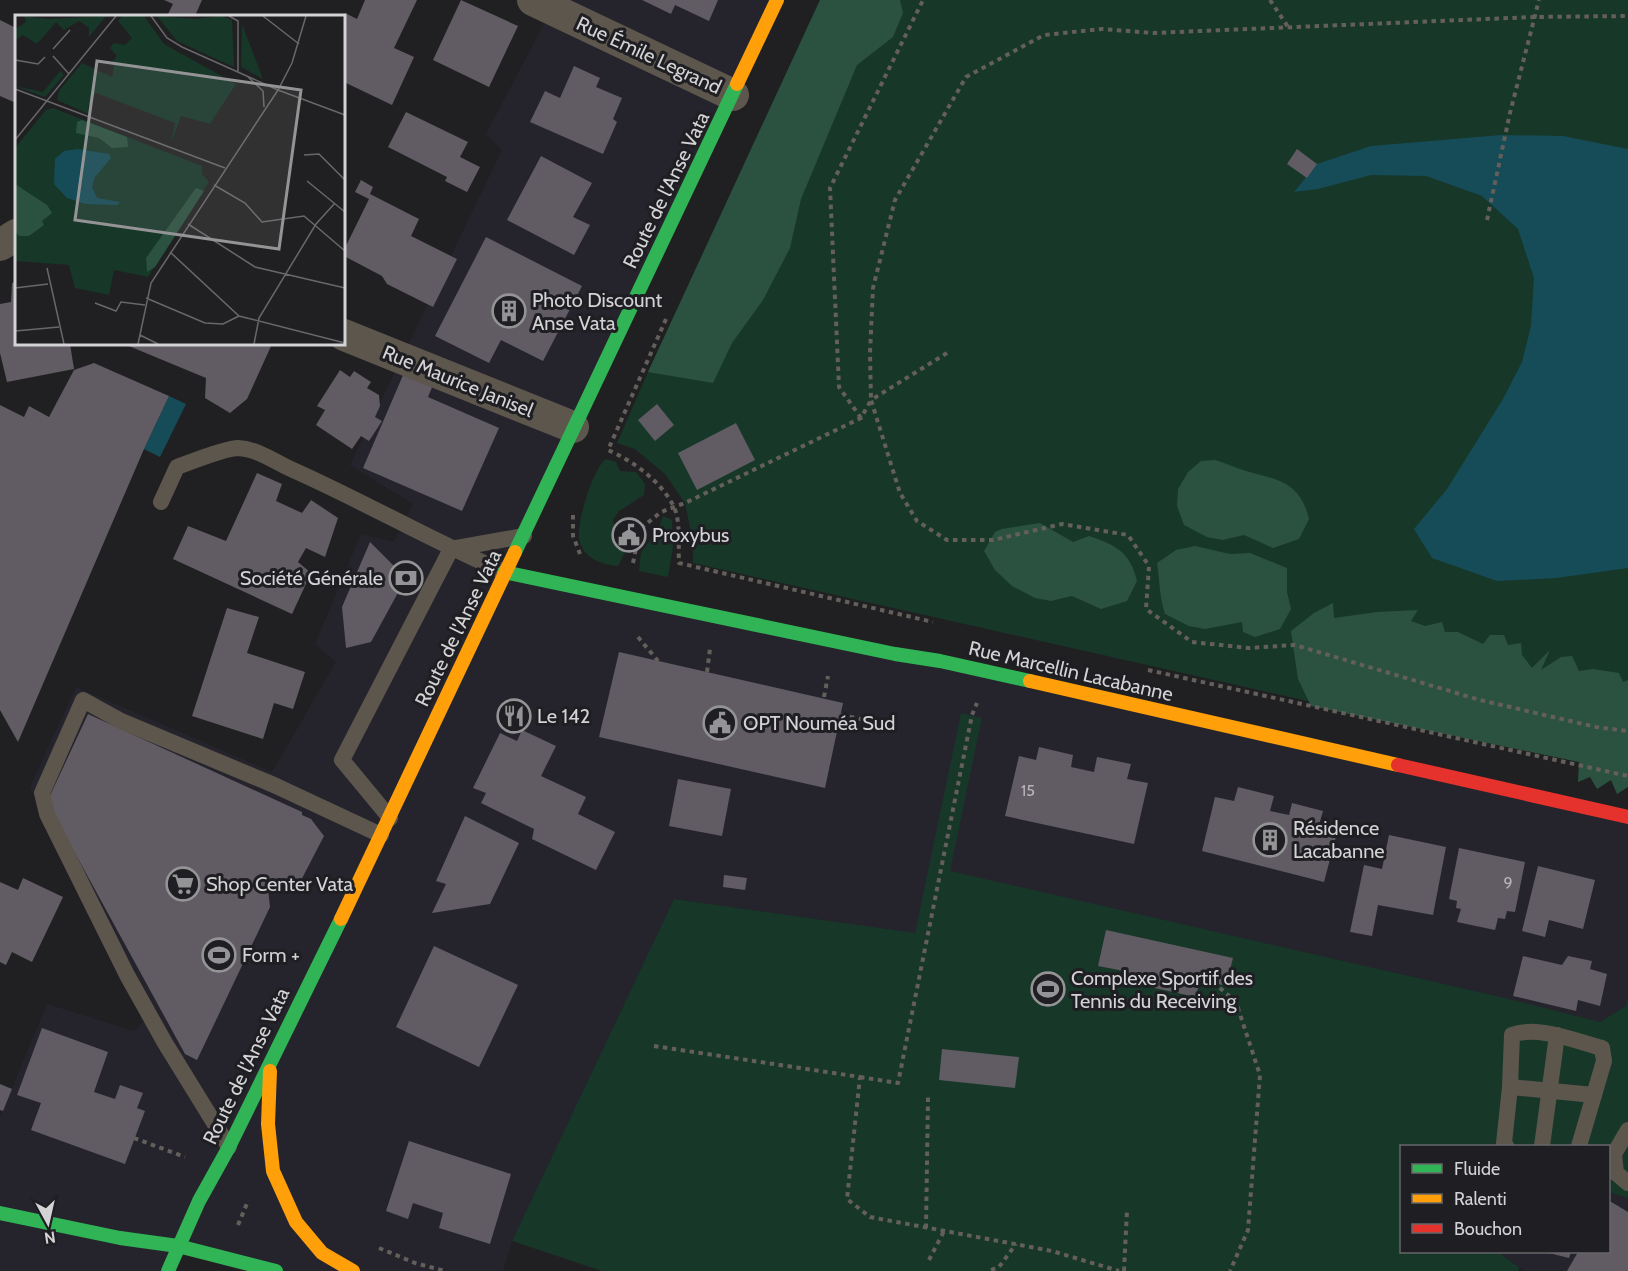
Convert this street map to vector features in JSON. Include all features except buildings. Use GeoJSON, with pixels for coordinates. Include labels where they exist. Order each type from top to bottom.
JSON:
{"type":"FeatureCollection","features":[{"type":"Feature","properties":{"kind":"main road","name":"Route de l'Anse Vata"},"geometry":{"type":"LineString","coordinates":[[168,1271],[178,1246],[390,818],[504,572],[525,536],[573,427],[777,0]]}},
{"type":"Feature","properties":{"kind":"main road","name":"Rue Marcellin Lacabanne"},"geometry":{"type":"LineString","coordinates":[[504,572],[895,654],[940,661],[1628,817]]}},
{"type":"Feature","properties":{"kind":"main road"},"geometry":{"type":"LineString","coordinates":[[270,1060],[268,1124],[273,1171],[296,1222],[322,1254],[352,1271]]}},
{"type":"Feature","properties":{"kind":"main road"},"geometry":{"type":"LineString","coordinates":[[0,1213],[120,1238],[178,1246],[276,1271]]}},
{"type":"Feature","properties":{"kind":"street","name":"Rue Émile Legrand"},"geometry":{"type":"LineString","coordinates":[[533,0],[733,95]]}},
{"type":"Feature","properties":{"kind":"street"},"geometry":{"type":"LineString","coordinates":[[0,245],[15,235]]}},
{"type":"Feature","properties":{"kind":"street","name":"Rue Maurice Janisel"},"geometry":{"type":"LineString","coordinates":[[345,335],[573,427]]}},
{"type":"Feature","properties":{"kind":"lane"},"geometry":{"type":"LineString","coordinates":[[161,502],[177,467],[236,448],[256,451],[344,493],[451,549],[504,572]]}},
{"type":"Feature","properties":{"kind":"lane"},"geometry":{"type":"LineString","coordinates":[[451,549],[525,536]]}},
{"type":"Feature","properties":{"kind":"lane"},"geometry":{"type":"LineString","coordinates":[[390,818],[342,760],[451,549]]}},
{"type":"Feature","properties":{"kind":"lane"},"geometry":{"type":"LineString","coordinates":[[229,1147],[165,1043],[127,975],[47,814],[42,793],[83,700],[121,721],[274,785],[381,835]]}},
{"type":"Feature","properties":{"kind":"lane"},"geometry":{"type":"LineString","coordinates":[[1505,1145],[1512,1035],[1523,1030],[1557,1035],[1602,1048],[1604,1061],[1579,1145]]}},
{"type":"Feature","properties":{"kind":"lane"},"geometry":{"type":"LineString","coordinates":[[1542,1145],[1557,1035]]}},
{"type":"Feature","properties":{"kind":"lane"},"geometry":{"type":"LineString","coordinates":[[1510,1087],[1594,1095]]}},
{"type":"Feature","properties":{"kind":"lane"},"geometry":{"type":"LineString","coordinates":[[1628,1130],[1614,1154],[1612,1167],[1628,1183]]}},
{"type":"Feature","properties":{"kind":"path"},"geometry":{"type":"LineString","coordinates":[[861,418],[838,387],[830,188],[922,0]]}},
{"type":"Feature","properties":{"kind":"path"},"geometry":{"type":"LineString","coordinates":[[1270,0],[1288,27]]}},
{"type":"Feature","properties":{"kind":"path"},"geometry":{"type":"LineString","coordinates":[[1487,220],[1510,113],[1539,0]]}},
{"type":"Feature","properties":{"kind":"path"},"geometry":{"type":"LineString","coordinates":[[1628,16],[1534,17],[1153,33],[1102,29],[1044,35],[966,77],[895,200],[873,288],[870,353],[871,400],[900,493],[916,521],[947,540],[993,540],[1062,524],[1128,536],[1149,566],[1146,609],[1192,642],[1249,648],[1294,645],[1480,700],[1596,727],[1628,731]]}},
{"type":"Feature","properties":{"kind":"path"},"geometry":{"type":"LineString","coordinates":[[608,450],[668,314]]}},
{"type":"Feature","properties":{"kind":"path"},"geometry":{"type":"LineString","coordinates":[[630,574],[640,529],[661,512],[674,508],[861,418],[871,400],[947,353]]}},
{"type":"Feature","properties":{"kind":"path"},"geometry":{"type":"LineString","coordinates":[[597,450],[608,450],[622,456],[654,480],[674,508],[677,521],[679,564],[676,573]]}},
{"type":"Feature","properties":{"kind":"path"},"geometry":{"type":"LineString","coordinates":[[573,513],[573,536],[582,557]]}},
{"type":"Feature","properties":{"kind":"path"},"geometry":{"type":"LineString","coordinates":[[679,564],[936,623]]}},
{"type":"Feature","properties":{"kind":"path"},"geometry":{"type":"LineString","coordinates":[[630,633],[636,635],[658,661]]}},
{"type":"Feature","properties":{"kind":"path"},"geometry":{"type":"LineString","coordinates":[[707,672],[711,642]]}},
{"type":"Feature","properties":{"kind":"path"},"geometry":{"type":"LineString","coordinates":[[824,697],[829,669]]}},
{"type":"Feature","properties":{"kind":"path"},"geometry":{"type":"LineString","coordinates":[[1144,669],[1628,776]]}},
{"type":"Feature","properties":{"kind":"path"},"geometry":{"type":"LineString","coordinates":[[966,700],[988,705]]}},
{"type":"Feature","properties":{"kind":"path"},"geometry":{"type":"LineString","coordinates":[[654,1046],[898,1083],[972,715],[977,702]]}},
{"type":"Feature","properties":{"kind":"path"},"geometry":{"type":"LineString","coordinates":[[841,715],[885,724]]}},
{"type":"Feature","properties":{"kind":"path"},"geometry":{"type":"LineString","coordinates":[[1212,982],[1236,1002],[1260,1075],[1248,1230],[1230,1271]]}},
{"type":"Feature","properties":{"kind":"path"},"geometry":{"type":"LineString","coordinates":[[860,1077],[847,1199],[870,1217],[1052,1251],[1119,1271]]}},
{"type":"Feature","properties":{"kind":"path"},"geometry":{"type":"LineString","coordinates":[[926,1228],[928,1097]]}},
{"type":"Feature","properties":{"kind":"path"},"geometry":{"type":"LineString","coordinates":[[134,1138],[191,1160]]}},
{"type":"Feature","properties":{"kind":"path"},"geometry":{"type":"LineString","coordinates":[[1124,1271],[1127,1210]]}},
{"type":"Feature","properties":{"kind":"path"},"geometry":{"type":"LineString","coordinates":[[928,1260],[944,1231]]}},
{"type":"Feature","properties":{"kind":"path"},"geometry":{"type":"LineString","coordinates":[[991,1270],[999,1267],[1016,1244]]}},
{"type":"Feature","properties":{"kind":"path"},"geometry":{"type":"LineString","coordinates":[[371,1245],[415,1263],[445,1271]]}},
{"type":"Feature","properties":{"kind":"shaded area"},"geometry":{"type":"Polygon","coordinates":[[[564,0],[777,0],[505,571],[1628,817],[1628,1271],[1525,1271],[1499,1253],[1610,1253],[1610,1145],[1607,1145],[1501,997],[929,867],[915,934],[674,899],[512,1241],[503,1271],[276,1271],[178,1246],[169,1271],[0,1271],[0,1117],[47,1004],[134,1031],[144,1021],[30,787],[76,687],[272,772],[336,662],[315,644],[361,534],[394,542],[413,504],[350,465],[502,150],[486,134],[552,9],[564,0]]]}},
{"type":"Feature","properties":{"kind":"green space"},"geometry":{"type":"Polygon","coordinates":[[[820,0],[1628,0],[1628,773],[693,563],[693,541],[685,503],[665,474],[635,449],[617,443],[820,0]]]}},
{"type":"Feature","properties":{"kind":"green space"},"geometry":{"type":"Polygon","coordinates":[[[820,0],[900,0],[903,13],[893,37],[857,65],[801,199],[790,248],[763,300],[732,343],[713,383],[648,372],[820,0]]]}},
{"type":"Feature","properties":{"kind":"green space"},"geometry":{"type":"Polygon","coordinates":[[[606,459],[616,462],[620,471],[636,472],[645,484],[644,495],[619,511],[613,520],[616,536],[626,551],[618,566],[606,564],[588,555],[579,538],[581,520],[591,484],[606,459]]]}},
{"type":"Feature","properties":{"kind":"green space"},"geometry":{"type":"Polygon","coordinates":[[[1215,460],[1278,480],[1294,490],[1300,497],[1309,519],[1299,539],[1273,548],[1244,535],[1223,540],[1207,537],[1184,525],[1177,506],[1178,489],[1188,472],[1201,461],[1215,460]]]}},
{"type":"Feature","properties":{"kind":"green space"},"geometry":{"type":"Polygon","coordinates":[[[663,516],[672,520],[673,547],[668,577],[639,571],[641,552],[657,532],[663,516]]]}},
{"type":"Feature","properties":{"kind":"green space"},"geometry":{"type":"Polygon","coordinates":[[[1040,523],[1073,542],[1089,536],[1107,543],[1126,556],[1137,581],[1127,601],[1101,609],[1072,596],[1051,601],[1035,598],[1012,586],[995,570],[984,551],[995,532],[1040,523]]]}},
{"type":"Feature","properties":{"kind":"green space"},"geometry":{"type":"Polygon","coordinates":[[[1195,546],[1230,554],[1250,553],[1287,568],[1287,592],[1291,609],[1280,629],[1255,637],[1243,632],[1242,622],[1205,629],[1189,626],[1165,614],[1157,563],[1176,550],[1195,546]]]}},
{"type":"Feature","properties":{"kind":"green space"},"geometry":{"type":"Polygon","coordinates":[[[1333,603],[1334,618],[1377,612],[1418,610],[1411,621],[1425,626],[1442,622],[1445,632],[1458,632],[1483,644],[1490,635],[1504,635],[1508,645],[1521,643],[1522,655],[1532,668],[1550,650],[1541,670],[1561,657],[1572,656],[1579,671],[1593,669],[1619,673],[1623,682],[1628,680],[1628,787],[1617,794],[1611,780],[1597,789],[1590,777],[1578,782],[1579,762],[1311,706],[1298,679],[1291,631],[1314,613],[1333,603]]]}},
{"type":"Feature","properties":{"kind":"green space","name":"Complexe Sportif des Tennis du Receiving"},"geometry":{"type":"Polygon","coordinates":[[[961,713],[982,718],[950,871],[1501,997],[1600,1022],[1626,1006],[1628,998],[1628,1198],[1610,1192],[1610,1145],[1400,1145],[1400,1253],[1499,1253],[1520,1268],[1518,1271],[602,1271],[512,1241],[674,899],[915,933],[961,713]]]}},
{"type":"Feature","properties":{"kind":"water"},"geometry":{"type":"Polygon","coordinates":[[[1501,135],[1563,136],[1628,149],[1628,568],[1556,578],[1497,581],[1432,558],[1414,529],[1447,489],[1503,399],[1522,362],[1531,326],[1534,278],[1518,229],[1482,196],[1426,176],[1371,175],[1318,189],[1294,192],[1317,164],[1371,146],[1501,135]]]}},
{"type":"Feature","properties":{"kind":"water"},"geometry":{"type":"Polygon","coordinates":[[[169,396],[186,404],[160,457],[144,449],[169,396]]]}},
{"type":"Feature","properties":{"kind":"traffic: fast"},"geometry":{"type":"LineString","coordinates":[[515,552],[737,84]]}},
{"type":"Feature","properties":{"kind":"traffic: fast"},"geometry":{"type":"LineString","coordinates":[[504,572],[1030,681]]}},
{"type":"Feature","properties":{"kind":"traffic: fast"},"geometry":{"type":"LineString","coordinates":[[168,1271],[199,1201],[229,1147],[341,919]]}},
{"type":"Feature","properties":{"kind":"traffic: fast"},"geometry":{"type":"LineString","coordinates":[[0,1213],[120,1238],[178,1246],[276,1271]]}},
{"type":"Feature","properties":{"kind":"traffic: slow"},"geometry":{"type":"LineString","coordinates":[[737,84],[777,0]]}},
{"type":"Feature","properties":{"kind":"traffic: slow"},"geometry":{"type":"LineString","coordinates":[[341,919],[515,552]]}},
{"type":"Feature","properties":{"kind":"traffic: slow"},"geometry":{"type":"LineString","coordinates":[[1030,681],[1398,765]]}},
{"type":"Feature","properties":{"kind":"traffic: slow"},"geometry":{"type":"LineString","coordinates":[[270,1071],[268,1124],[273,1171],[296,1222],[322,1253],[353,1271]]}},
{"type":"Feature","properties":{"kind":"traffic: jam"},"geometry":{"type":"LineString","coordinates":[[1398,765],[1628,817]]}},
{"type":"Feature","properties":{"kind":"place","name":"Photo Discount Anse Vata"},"geometry":{"type":"Point","coordinates":[509,311]}},
{"type":"Feature","properties":{"kind":"place","name":"Proxybus"},"geometry":{"type":"Point","coordinates":[629,535]}},
{"type":"Feature","properties":{"kind":"place","name":"Société Générale"},"geometry":{"type":"Point","coordinates":[406,578]}},
{"type":"Feature","properties":{"kind":"place","name":"Le 142"},"geometry":{"type":"Point","coordinates":[514,716]}},
{"type":"Feature","properties":{"kind":"place","name":"OPT Nouméa Sud"},"geometry":{"type":"Point","coordinates":[720,723]}},
{"type":"Feature","properties":{"kind":"place","name":"Résidence Lacabanne"},"geometry":{"type":"Point","coordinates":[1270,840]}},
{"type":"Feature","properties":{"kind":"place","name":"Shop Center Vata"},"geometry":{"type":"Point","coordinates":[183,884]}},
{"type":"Feature","properties":{"kind":"place","name":"Form +"},"geometry":{"type":"Point","coordinates":[219,955]}},
{"type":"Feature","properties":{"kind":"place","name":"Complexe Sportif des Tennis du Receiving"},"geometry":{"type":"Point","coordinates":[1048,989]}}]}
